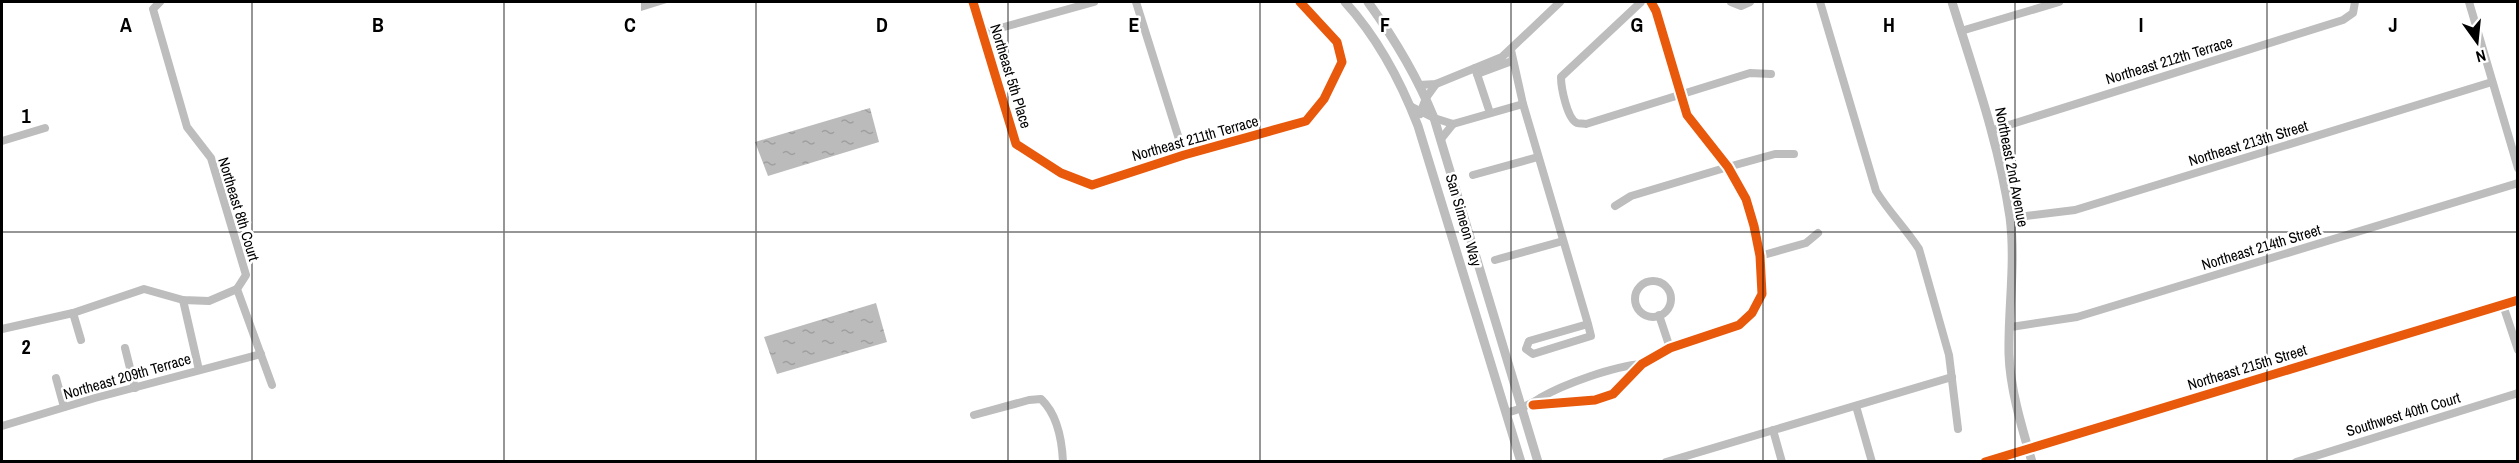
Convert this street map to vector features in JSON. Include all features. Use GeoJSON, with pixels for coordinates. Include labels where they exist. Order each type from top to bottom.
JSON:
{"type":"FeatureCollection","features":[{"type":"Feature","properties":{"kind":"street","name":"Northeast 8th Court"},"geometry":{"type":"LineString","coordinates":[[160,2],[153,9],[187,128],[211,158],[246,275],[237,289]]}},
{"type":"Feature","properties":{"kind":"street","name":"Northeast 5th Place"},"geometry":{"type":"LineString","coordinates":[[973,2],[1016,144],[1061,173],[1092,184]]}},
{"type":"Feature","properties":{"kind":"street"},"geometry":{"type":"LineString","coordinates":[[982,33],[1094,2]]}},
{"type":"Feature","properties":{"kind":"street"},"geometry":{"type":"LineString","coordinates":[[1136,2],[1184,155]]}},
{"type":"Feature","properties":{"kind":"street","name":"Northeast 211th Terrace"},"geometry":{"type":"LineString","coordinates":[[1092,184],[1184,155],[1306,121],[1324,99],[1342,62],[1337,42],[1300,2]]}},
{"type":"Feature","properties":{"kind":"street","name":"San Simeon Way"},"geometry":{"type":"LineString","coordinates":[[1345,2],[1381,52],[1418,126],[1521,462]]}},
{"type":"Feature","properties":{"kind":"street","name":"San Simeon Way"},"geometry":{"type":"LineString","coordinates":[[1368,2],[1390,33],[1419,85],[1442,139],[1539,462]]}},
{"type":"Feature","properties":{"kind":"street"},"geometry":{"type":"LineString","coordinates":[[1476,71],[1511,50],[1560,2]]}},
{"type":"Feature","properties":{"kind":"street"},"geometry":{"type":"LineString","coordinates":[[1641,2],[1561,77],[1561,87],[1571,118],[1576,123],[1586,124],[1750,73],[1771,74]]}},
{"type":"Feature","properties":{"kind":"street"},"geometry":{"type":"LineString","coordinates":[[1506,413],[1533,405],[1595,400],[1613,394],[1642,364],[1670,348],[1739,325],[1752,313],[1762,294],[1760,256],[1755,226],[1746,199],[1728,167],[1687,115],[1651,2]]}},
{"type":"Feature","properties":{"kind":"street"},"geometry":{"type":"LineString","coordinates":[[1731,2],[1741,6],[1750,2]]}},
{"type":"Feature","properties":{"kind":"street"},"geometry":{"type":"LineString","coordinates":[[1820,2],[1876,191],[1889,212],[1912,237],[1919,249],[1949,355],[1958,429]]}},
{"type":"Feature","properties":{"kind":"street","name":"Northeast 2nd Avenue"},"geometry":{"type":"LineString","coordinates":[[1952,2],[1993,130],[2010,218],[2009,355],[2032,462]]}},
{"type":"Feature","properties":{"kind":"street"},"geometry":{"type":"LineString","coordinates":[[1961,32],[2059,2]]}},
{"type":"Feature","properties":{"kind":"street","name":"Northeast 212th Terrace"},"geometry":{"type":"LineString","coordinates":[[1993,130],[2343,20],[2353,13],[2355,2]]}},
{"type":"Feature","properties":{"kind":"street"},"geometry":{"type":"LineString","coordinates":[[2469,2],[2517,168]]}},
{"type":"Feature","properties":{"kind":"street"},"geometry":{"type":"LineString","coordinates":[[1511,50],[1523,104],[1538,157],[1588,324],[1591,336],[1533,354],[1526,349],[1529,341],[1588,324]]}},
{"type":"Feature","properties":{"kind":"street"},"geometry":{"type":"LineString","coordinates":[[1419,85],[1436,84],[1512,61]]}},
{"type":"Feature","properties":{"kind":"street"},"geometry":{"type":"LineString","coordinates":[[1476,71],[1490,113]]}},
{"type":"Feature","properties":{"kind":"street","name":"Northeast 213th Street"},"geometry":{"type":"LineString","coordinates":[[2010,218],[2075,210],[2492,82]]}},
{"type":"Feature","properties":{"kind":"street"},"geometry":{"type":"LineString","coordinates":[[1418,126],[1425,98],[1436,84]]}},
{"type":"Feature","properties":{"kind":"street"},"geometry":{"type":"LineString","coordinates":[[1410,106],[1434,118],[1453,124],[1523,104]]}},
{"type":"Feature","properties":{"kind":"street"},"geometry":{"type":"LineString","coordinates":[[1442,139],[1453,124]]}},
{"type":"Feature","properties":{"kind":"street"},"geometry":{"type":"LineString","coordinates":[[2,141],[45,128]]}},
{"type":"Feature","properties":{"kind":"street"},"geometry":{"type":"LineString","coordinates":[[1615,206],[1631,196],[1728,167],[1775,154],[1794,154]]}},
{"type":"Feature","properties":{"kind":"street"},"geometry":{"type":"LineString","coordinates":[[1473,175],[1538,157]]}},
{"type":"Feature","properties":{"kind":"street","name":"Northeast 214th Street"},"geometry":{"type":"LineString","coordinates":[[2011,327],[2077,317],[2517,183]]}},
{"type":"Feature","properties":{"kind":"street"},"geometry":{"type":"LineString","coordinates":[[1760,256],[1806,243],[1818,233]]}},
{"type":"Feature","properties":{"kind":"street"},"geometry":{"type":"LineString","coordinates":[[1495,260],[1563,241]]}},
{"type":"Feature","properties":{"kind":"street"},"geometry":{"type":"LineString","coordinates":[[1660,282],[1665,285],[1670,296],[1668,307],[1659,315],[1643,314],[1636,305],[1635,293],[1642,284],[1660,282]]}},
{"type":"Feature","properties":{"kind":"street"},"geometry":{"type":"LineString","coordinates":[[2,329],[74,313],[144,289],[183,300],[209,301],[237,289],[272,385]]}},
{"type":"Feature","properties":{"kind":"street"},"geometry":{"type":"LineString","coordinates":[[183,300],[199,370]]}},
{"type":"Feature","properties":{"kind":"street","name":"Northeast 215th Street"},"geometry":{"type":"LineString","coordinates":[[1985,462],[2517,300]]}},
{"type":"Feature","properties":{"kind":"street"},"geometry":{"type":"LineString","coordinates":[[2503,305],[2517,350]]}},
{"type":"Feature","properties":{"kind":"street"},"geometry":{"type":"LineString","coordinates":[[74,313],[81,340]]}},
{"type":"Feature","properties":{"kind":"street"},"geometry":{"type":"LineString","coordinates":[[1659,315],[1670,348]]}},
{"type":"Feature","properties":{"kind":"street"},"geometry":{"type":"LineString","coordinates":[[124,348],[135,388]]}},
{"type":"Feature","properties":{"kind":"street","name":"Northeast 209th Terrace"},"geometry":{"type":"LineString","coordinates":[[2,426],[261,354]]}},
{"type":"Feature","properties":{"kind":"street"},"geometry":{"type":"LineString","coordinates":[[1533,405],[1540,399],[1586,379],[1631,365],[1642,364]]}},
{"type":"Feature","properties":{"kind":"street"},"geometry":{"type":"LineString","coordinates":[[1666,462],[1691,458],[1773,430],[1952,377]]}},
{"type":"Feature","properties":{"kind":"street"},"geometry":{"type":"LineString","coordinates":[[56,378],[64,407]]}},
{"type":"Feature","properties":{"kind":"street","name":"Southwest 40th Court"},"geometry":{"type":"LineString","coordinates":[[2296,462],[2517,393]]}},
{"type":"Feature","properties":{"kind":"street"},"geometry":{"type":"LineString","coordinates":[[974,415],[1041,399],[1051,408],[1063,448],[1063,462]]}},
{"type":"Feature","properties":{"kind":"street"},"geometry":{"type":"LineString","coordinates":[[1856,406],[1872,462]]}},
{"type":"Feature","properties":{"kind":"street"},"geometry":{"type":"LineString","coordinates":[[1773,430],[1782,462]]}},
{"type":"Feature","properties":{"kind":"water"},"geometry":{"type":"Polygon","coordinates":[[[641,2],[670,2],[641,11],[641,2]]]}},
{"type":"Feature","properties":{"kind":"water"},"geometry":{"type":"Polygon","coordinates":[[[870,108],[879,142],[768,176],[755,142],[870,108]]]}},
{"type":"Feature","properties":{"kind":"water"},"geometry":{"type":"Polygon","coordinates":[[[876,303],[887,342],[777,374],[764,337],[876,303]]]}},
{"type":"Feature","properties":{"kind":"cycle path"},"geometry":{"type":"LineString","coordinates":[[973,2],[1016,144],[1061,173],[1092,185],[1184,155],[1306,121],[1324,99],[1342,62],[1337,42],[1300,2]]}},
{"type":"Feature","properties":{"kind":"cycle path"},"geometry":{"type":"LineString","coordinates":[[1533,405],[1595,400],[1613,394],[1642,364],[1670,348],[1739,325],[1752,313],[1762,294],[1760,256],[1746,199],[1728,167],[1687,115],[1656,11],[1651,2]]}},
{"type":"Feature","properties":{"kind":"cycle path"},"geometry":{"type":"LineString","coordinates":[[1985,462],[2518,300]]}}]}
